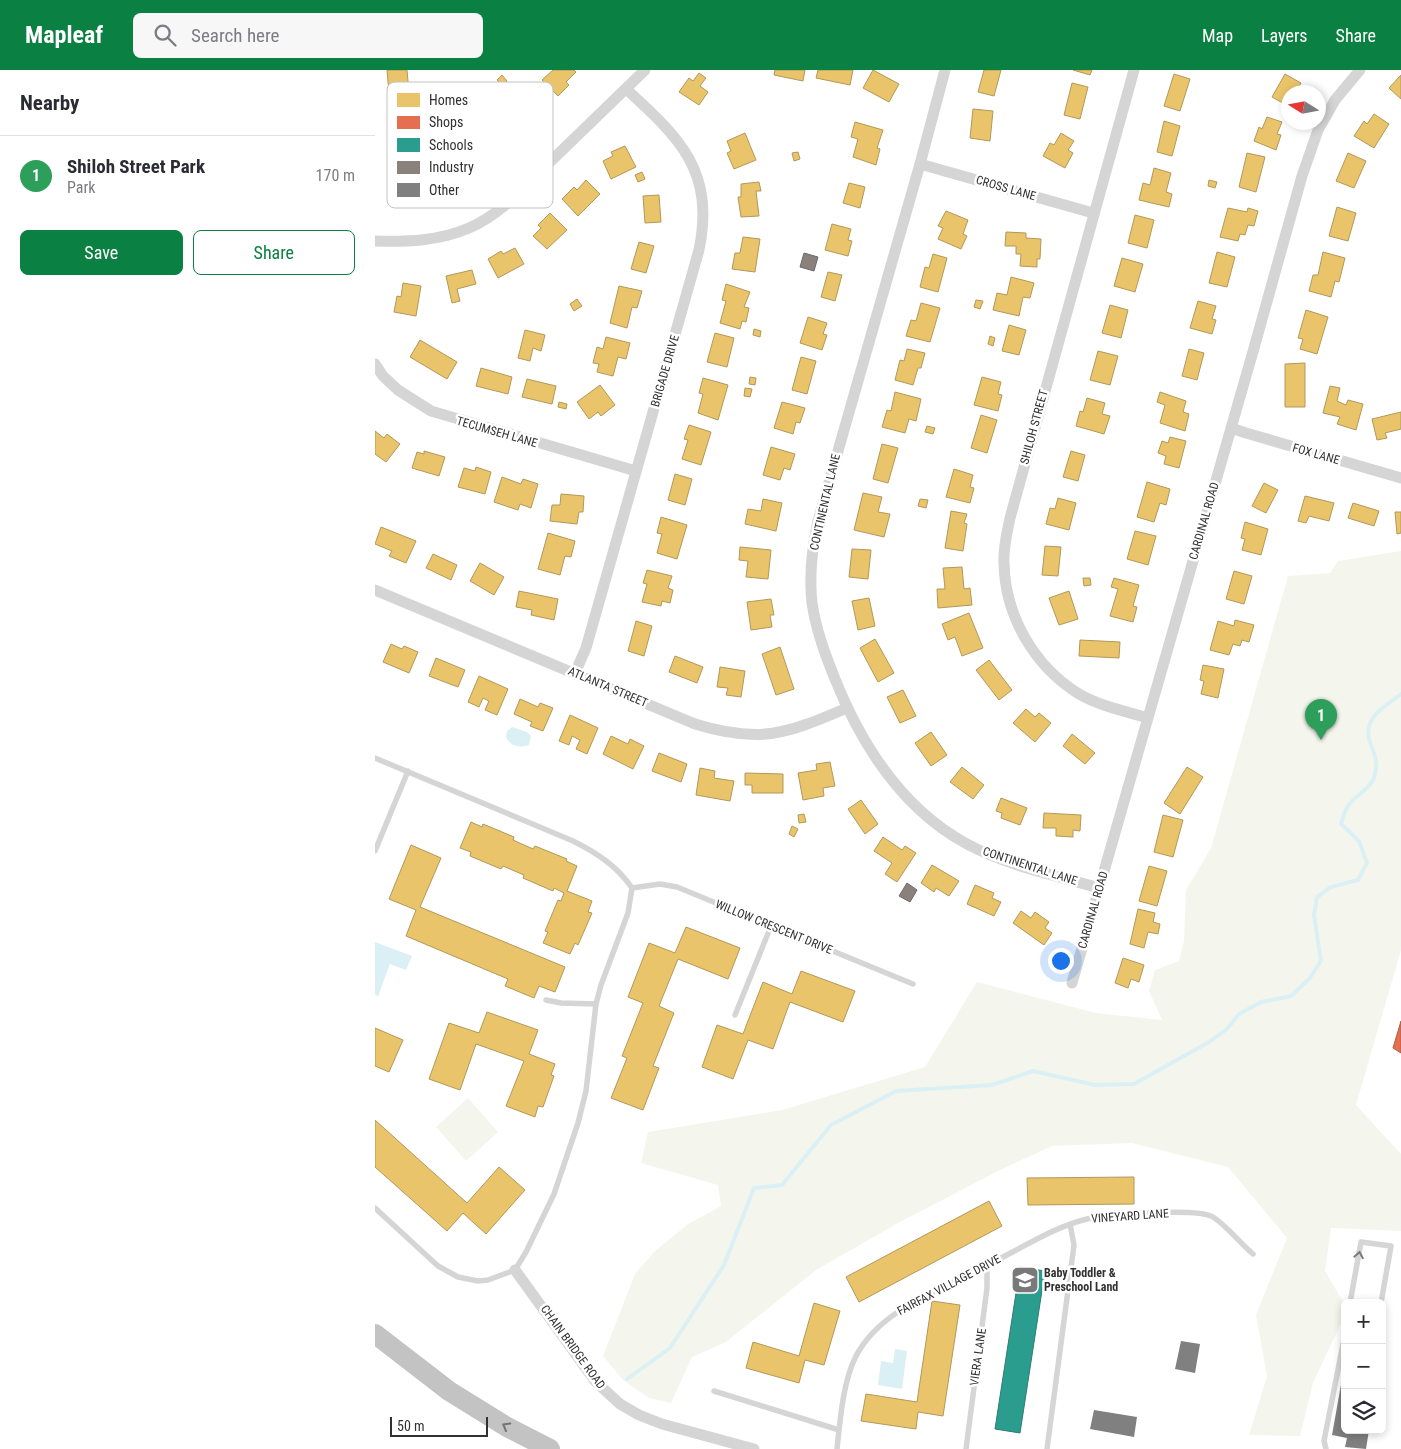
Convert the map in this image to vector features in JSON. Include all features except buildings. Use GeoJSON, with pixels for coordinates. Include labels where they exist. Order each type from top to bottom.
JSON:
{"type":"FeatureCollection","features":[{"type":"Feature","properties":{"kind":"highway"},"geometry":{"type":"LineString","coordinates":[[375,1334],[449,1391],[507,1428],[550,1449]]}},
{"type":"Feature","properties":{"kind":"street"},"geometry":{"type":"LineString","coordinates":[[553,159],[645,70]]}},
{"type":"Feature","properties":{"kind":"street","name":"CONTINENTAL LANE"},"geometry":{"type":"LineString","coordinates":[[945,70],[920,164],[828,481],[812,549],[811,584],[815,621],[823,649],[847,708],[891,781],[914,805],[941,828],[966,844],[994,856],[1099,888]]}},
{"type":"Feature","properties":{"kind":"street","name":"SHILOH STREET"},"geometry":{"type":"LineString","coordinates":[[1134,70],[1093,213],[1010,518],[1004,547],[1005,577],[1009,602],[1019,629],[1033,651],[1049,670],[1091,700],[1111,708],[1148,718]]}},
{"type":"Feature","properties":{"kind":"street","name":"CARDINAL ROAD"},"geometry":{"type":"LineString","coordinates":[[1072,983],[1302,176],[1313,144],[1335,100],[1360,70]]}},
{"type":"Feature","properties":{"kind":"street","name":"BRIGADE DRIVE"},"geometry":{"type":"LineString","coordinates":[[575,673],[586,648],[703,232],[704,211],[699,180],[685,151],[648,109],[626,88]]}},
{"type":"Feature","properties":{"kind":"street","name":"CROSS LANE"},"geometry":{"type":"LineString","coordinates":[[920,164],[1093,213]]}},
{"type":"Feature","properties":{"kind":"street"},"geometry":{"type":"LineString","coordinates":[[375,241],[412,241],[432,239],[457,233],[482,222],[500,208]]}},
{"type":"Feature","properties":{"kind":"street","name":"TECUMSEH LANE"},"geometry":{"type":"LineString","coordinates":[[375,364],[383,376],[398,390],[431,412],[636,471]]}},
{"type":"Feature","properties":{"kind":"street","name":"FOX LANE"},"geometry":{"type":"LineString","coordinates":[[1231,428],[1246,434],[1401,478]]}},
{"type":"Feature","properties":{"kind":"street","name":"ATLANTA STREET"},"geometry":{"type":"LineString","coordinates":[[375,590],[695,724],[736,734],[764,735],[787,732],[847,708]]}},
{"type":"Feature","properties":{"kind":"street","name":"CHAIN BRIDGE ROAD"},"geometry":{"type":"LineString","coordinates":[[515,1270],[596,1382],[620,1404],[639,1415],[662,1424],[754,1449]]}},
{"type":"Feature","properties":{"kind":"lane"},"geometry":{"type":"LineString","coordinates":[[375,758],[587,848],[612,865],[624,876],[632,888],[628,913],[601,985],[596,1004],[587,1085],[582,1110],[554,1194],[526,1252],[515,1270],[497,1277],[478,1281],[468,1280],[448,1272],[438,1266],[375,1208]]}},
{"type":"Feature","properties":{"kind":"lane"},"geometry":{"type":"LineString","coordinates":[[375,850],[408,771]]}},
{"type":"Feature","properties":{"kind":"lane","name":"WILLOW CRESCENT DRIVE"},"geometry":{"type":"LineString","coordinates":[[632,888],[660,884],[677,887],[913,984]]}},
{"type":"Feature","properties":{"kind":"lane"},"geometry":{"type":"LineString","coordinates":[[735,1015],[771,926]]}},
{"type":"Feature","properties":{"kind":"lane"},"geometry":{"type":"LineString","coordinates":[[547,1000],[561,1003],[596,1004]]}},
{"type":"Feature","properties":{"kind":"lane","name":"VINEYARD LANE"},"geometry":{"type":"LineString","coordinates":[[1070,1224],[1101,1216],[1201,1214],[1212,1216],[1253,1254]]}},
{"type":"Feature","properties":{"kind":"lane"},"geometry":{"type":"LineString","coordinates":[[1047,1449],[1074,1245],[1070,1224]]}},
{"type":"Feature","properties":{"kind":"lane","name":"FAIRFAX VILLAGE DRIVE"},"geometry":{"type":"LineString","coordinates":[[837,1449],[849,1376],[855,1356],[869,1336],[887,1320],[910,1304],[1070,1224]]}},
{"type":"Feature","properties":{"kind":"lane"},"geometry":{"type":"LineString","coordinates":[[1351,1299],[1361,1242],[1391,1246],[1382,1299]]}},
{"type":"Feature","properties":{"kind":"lane","name":"VIERA LANE"},"geometry":{"type":"LineString","coordinates":[[966,1449],[987,1288],[987,1266]]}},
{"type":"Feature","properties":{"kind":"lane"},"geometry":{"type":"LineString","coordinates":[[1326,1449],[1324,1441],[1341,1360]]}},
{"type":"Feature","properties":{"kind":"lane"},"geometry":{"type":"LineString","coordinates":[[714,1391],[839,1430]]}},
{"type":"Feature","properties":{"kind":"shaded area"},"geometry":{"type":"Polygon","coordinates":[[[1401,551],[1401,950],[1356,1105],[1401,1154],[1401,1231],[1331,1228],[1325,1271],[1341,1299],[1341,1324],[1313,1383],[1300,1436],[1249,1435],[1267,1376],[1256,1315],[1287,1238],[1228,1167],[1132,1143],[1052,1146],[1000,1170],[900,1222],[816,1270],[726,1342],[692,1357],[671,1403],[649,1398],[623,1380],[603,1356],[635,1274],[654,1252],[688,1224],[721,1206],[718,1185],[641,1163],[648,1132],[782,1110],[925,1067],[977,982],[1096,1013],[1162,1020],[1149,991],[1155,970],[1179,961],[1184,941],[1186,890],[1211,848],[1288,576],[1330,573],[1338,561],[1401,551]]]}},
{"type":"Feature","properties":{"kind":"shaded area"},"geometry":{"type":"Polygon","coordinates":[[[512,727],[527,732],[531,736],[529,745],[519,746],[510,743],[506,737],[507,731],[512,727]]]}},
{"type":"Feature","properties":{"kind":"shaded area"},"geometry":{"type":"Polygon","coordinates":[[[375,942],[412,956],[406,970],[390,964],[378,996],[375,995],[375,942]]]}},
{"type":"Feature","properties":{"kind":"shaded area"},"geometry":{"type":"Polygon","coordinates":[[[468,1098],[498,1132],[466,1161],[436,1127],[468,1098]]]}},
{"type":"Feature","properties":{"kind":"shaded area"},"geometry":{"type":"Polygon","coordinates":[[[895,1349],[907,1351],[902,1389],[878,1385],[881,1361],[893,1363],[895,1349]]]}},
{"type":"Feature","properties":{"kind":"waterway"},"geometry":{"type":"LineString","coordinates":[[627,1379],[670,1348],[724,1265],[754,1188],[782,1185],[831,1125],[896,1091],[992,1085],[1033,1071],[1095,1085],[1134,1084],[1209,1042],[1227,1029],[1239,1014],[1261,1002],[1291,996],[1309,979],[1321,961],[1314,915],[1317,897],[1331,887],[1358,880],[1367,863],[1359,841],[1341,824],[1351,802],[1371,784],[1375,774],[1376,759],[1368,736],[1371,721],[1381,709],[1401,694]]}},
{"type":"Feature","properties":{"kind":"place","name":"Shiloh Street Park"},"geometry":{"type":"Point","coordinates":[1321,740]}},
{"type":"Feature","properties":{"kind":"place","name":"Baby Toddler & Preschool Land"},"geometry":{"type":"Point","coordinates":[1025,1280]}}]}
